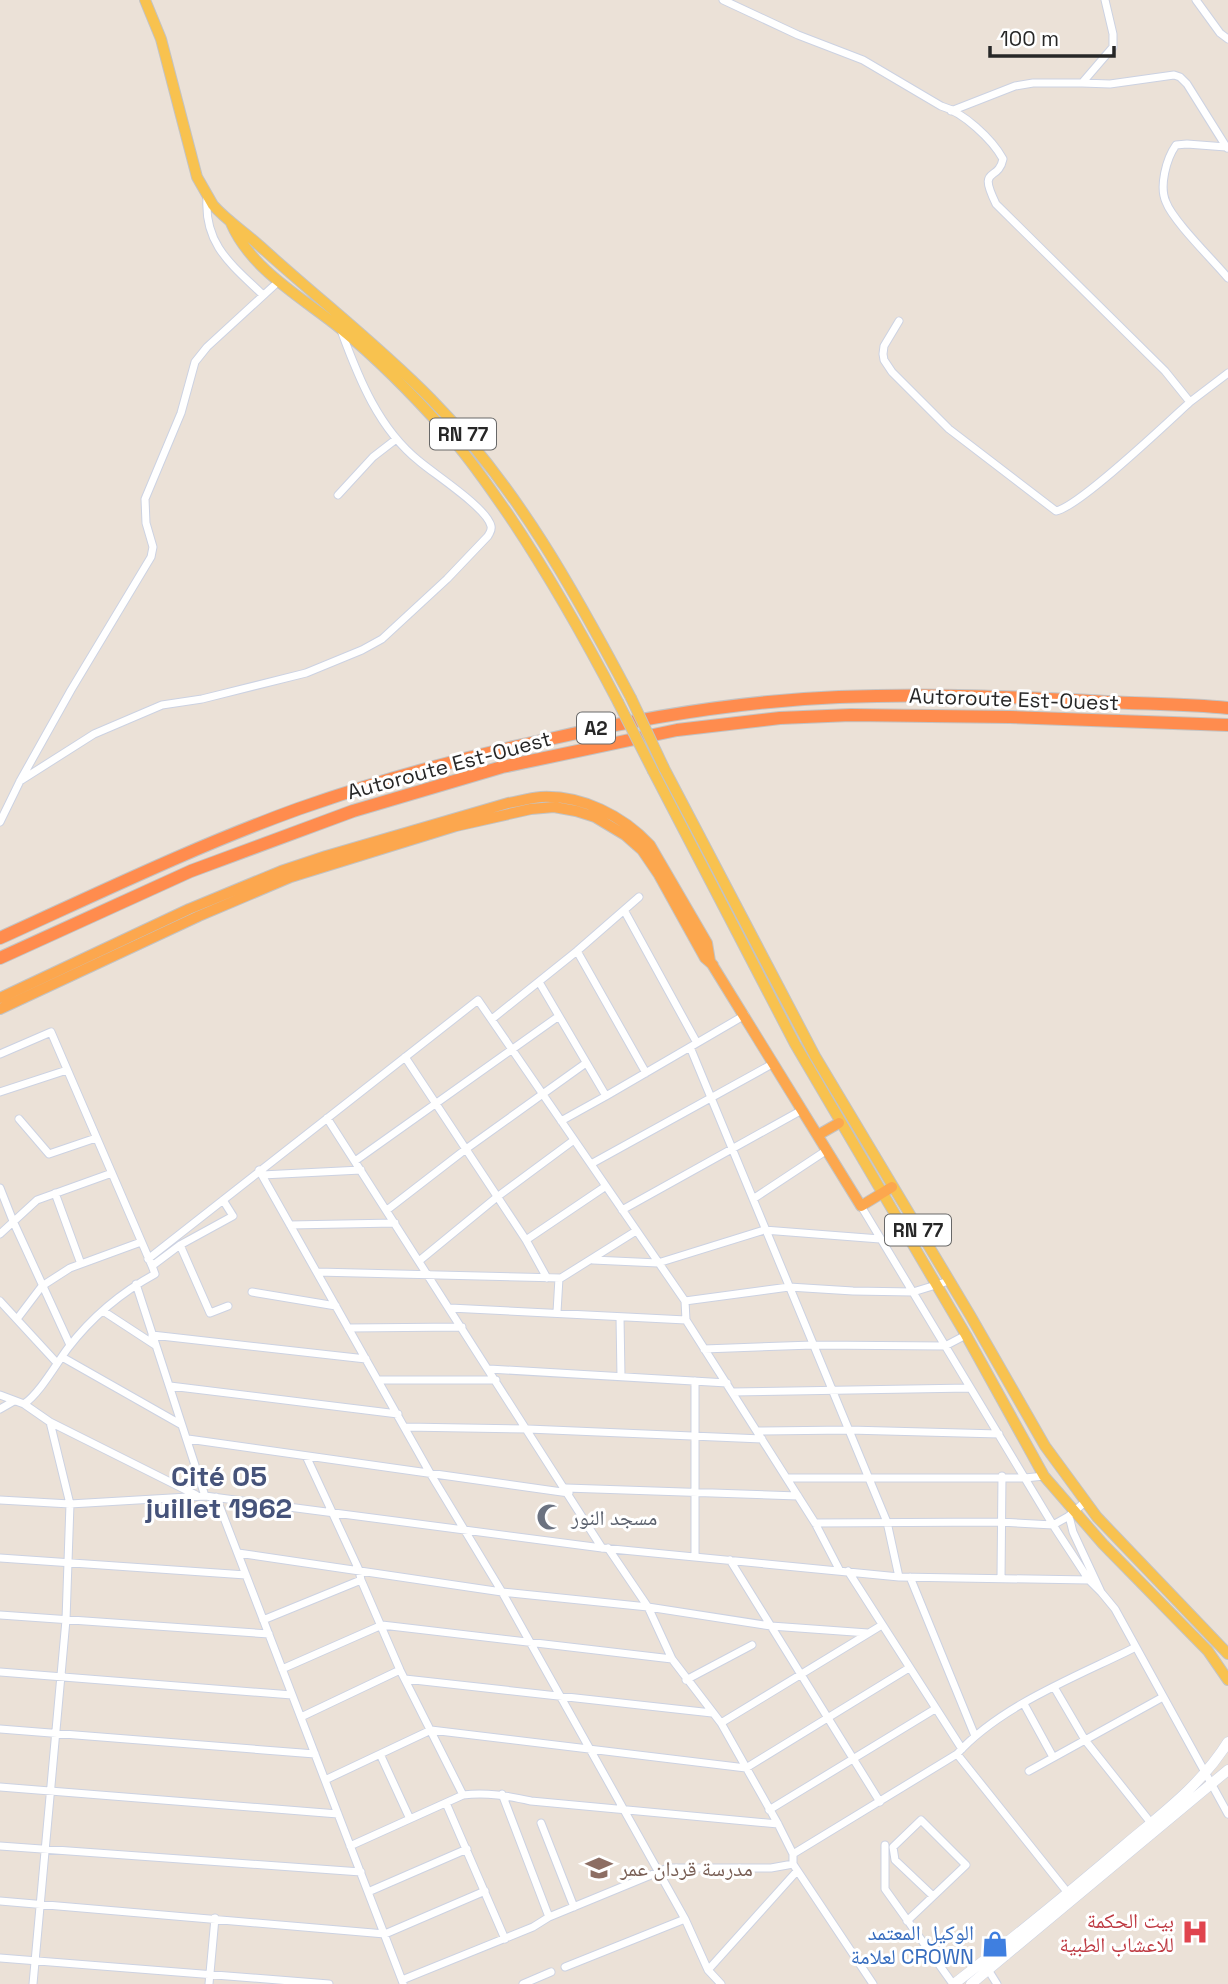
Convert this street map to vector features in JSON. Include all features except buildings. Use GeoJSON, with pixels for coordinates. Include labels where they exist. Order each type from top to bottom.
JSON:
{"type":"FeatureCollection","features":[{"type":"Feature","properties":{"kind":"highway","name":"Autoroute Est-Ouest"},"geometry":{"type":"LineString","coordinates":[[0,938],[168,860],[300,808],[397,777],[501,749],[631,721],[704,709],[838,696],[963,695],[1228,708]]}},
{"type":"Feature","properties":{"kind":"highway","name":"Autoroute Est-Ouest"},"geometry":{"type":"LineString","coordinates":[[0,958],[191,871],[353,811],[502,767],[677,730],[780,718],[851,715],[1010,717],[1228,725]]}},
{"type":"Feature","properties":{"kind":"highway"},"geometry":{"type":"LineString","coordinates":[[0,998],[189,909],[294,867],[508,803],[542,797],[567,799],[595,807],[618,818],[637,832],[659,859],[707,943],[710,961],[860,1206],[892,1187]]}},
{"type":"Feature","properties":{"kind":"highway"},"geometry":{"type":"LineString","coordinates":[[0,1009],[291,877],[456,826],[531,808],[554,807],[576,811],[595,817],[625,835],[642,850],[705,958],[715,967]]}},
{"type":"Feature","properties":{"kind":"highway"},"geometry":{"type":"LineString","coordinates":[[818,1135],[839,1123]]}},
{"type":"Feature","properties":{"kind":"main road","name":"RN 77"},"geometry":{"type":"LineString","coordinates":[[145,0],[161,39],[197,177],[207,197],[218,211],[378,348],[431,399],[456,426],[520,507],[579,601],[631,698],[659,769],[815,1056],[1045,1446],[1085,1502],[1228,1654]]}},
{"type":"Feature","properties":{"kind":"main road"},"geometry":{"type":"LineString","coordinates":[[232,223],[246,249],[279,281],[341,330],[439,424],[478,471],[543,566],[576,621],[618,702],[659,769],[795,1044],[966,1335],[1044,1476],[1071,1514],[1208,1651],[1228,1680]]}},
{"type":"Feature","properties":{"kind":"main road"},"geometry":{"type":"LineString","coordinates":[[977,1356],[988,1349]]}},
{"type":"Feature","properties":{"kind":"main road"},"geometry":{"type":"LineString","coordinates":[[971,1984],[985,1966],[1206,1773],[1228,1742]]}},
{"type":"Feature","properties":{"kind":"main road"},"geometry":{"type":"LineString","coordinates":[[953,1984],[985,1966],[1228,1770]]}},
{"type":"Feature","properties":{"kind":"street"},"geometry":{"type":"LineString","coordinates":[[723,0],[798,35],[863,60],[981,131],[1003,159],[1002,165],[992,173],[987,182],[996,204],[1150,355],[1190,402]]}},
{"type":"Feature","properties":{"kind":"street"},"geometry":{"type":"LineString","coordinates":[[1082,83],[1113,47],[1105,0]]}},
{"type":"Feature","properties":{"kind":"street"},"geometry":{"type":"LineString","coordinates":[[1196,0],[1220,33],[1228,39]]}},
{"type":"Feature","properties":{"kind":"street"},"geometry":{"type":"LineString","coordinates":[[951,111],[1015,86],[1033,83],[1110,84],[1165,76],[1180,77],[1227,148]]}},
{"type":"Feature","properties":{"kind":"street"},"geometry":{"type":"LineString","coordinates":[[1227,148],[1176,145],[1167,164],[1163,193],[1168,209],[1228,278]]}},
{"type":"Feature","properties":{"kind":"street"},"geometry":{"type":"LineString","coordinates":[[207,197],[208,226],[213,239],[232,265],[263,295]]}},
{"type":"Feature","properties":{"kind":"street"},"geometry":{"type":"LineString","coordinates":[[0,822],[71,690],[151,556],[153,547],[146,523],[145,499],[181,412],[195,362],[207,347],[279,281]]}},
{"type":"Feature","properties":{"kind":"street"},"geometry":{"type":"LineString","coordinates":[[899,321],[884,346],[883,354],[892,372],[956,435],[1056,511],[1065,509],[1099,482],[1190,402],[1228,373]]}},
{"type":"Feature","properties":{"kind":"street"},"geometry":{"type":"LineString","coordinates":[[20,781],[85,738],[162,705],[202,699],[306,673],[362,650],[382,639],[491,531],[487,519],[462,494],[395,440],[355,369],[341,330]]}},
{"type":"Feature","properties":{"kind":"street"},"geometry":{"type":"LineString","coordinates":[[338,495],[373,457],[395,440]]}},
{"type":"Feature","properties":{"kind":"street"},"geometry":{"type":"LineString","coordinates":[[492,1019],[639,897]]}},
{"type":"Feature","properties":{"kind":"street"},"geometry":{"type":"LineString","coordinates":[[624,910],[694,1045],[711,1098],[764,1230],[887,1522],[899,1577]]}},
{"type":"Feature","properties":{"kind":"street"},"geometry":{"type":"LineString","coordinates":[[577,951],[646,1073]]}},
{"type":"Feature","properties":{"kind":"street"},"geometry":{"type":"LineString","coordinates":[[539,982],[606,1096]]}},
{"type":"Feature","properties":{"kind":"street"},"geometry":{"type":"LineString","coordinates":[[150,1262],[223,1200],[478,999],[685,1301],[686,1320],[960,1751],[1068,1893]]}},
{"type":"Feature","properties":{"kind":"street"},"geometry":{"type":"LineString","coordinates":[[561,1121],[745,1015]]}},
{"type":"Feature","properties":{"kind":"street"},"geometry":{"type":"LineString","coordinates":[[355,1161],[559,1016]]}},
{"type":"Feature","properties":{"kind":"street"},"geometry":{"type":"LineString","coordinates":[[0,1054],[51,1032],[155,1274],[136,1284],[103,1311],[70,1345],[24,1404]]}},
{"type":"Feature","properties":{"kind":"street"},"geometry":{"type":"LineString","coordinates":[[405,1057],[526,1240],[547,1278]]}},
{"type":"Feature","properties":{"kind":"street"},"geometry":{"type":"LineString","coordinates":[[387,1210],[466,1149],[586,1063]]}},
{"type":"Feature","properties":{"kind":"street"},"geometry":{"type":"LineString","coordinates":[[591,1164],[774,1063]]}},
{"type":"Feature","properties":{"kind":"street"},"geometry":{"type":"LineString","coordinates":[[0,1092],[67,1070]]}},
{"type":"Feature","properties":{"kind":"street"},"geometry":{"type":"LineString","coordinates":[[622,1210],[802,1110]]}},
{"type":"Feature","properties":{"kind":"street"},"geometry":{"type":"LineString","coordinates":[[327,1118],[567,1491],[648,1608],[672,1659],[721,1723],[778,1824],[793,1854],[795,1868],[873,1984]]}},
{"type":"Feature","properties":{"kind":"street"},"geometry":{"type":"LineString","coordinates":[[19,1119],[48,1154],[96,1138]]}},
{"type":"Feature","properties":{"kind":"street"},"geometry":{"type":"LineString","coordinates":[[419,1261],[497,1197],[574,1140]]}},
{"type":"Feature","properties":{"kind":"street"},"geometry":{"type":"LineString","coordinates":[[752,1199],[827,1150]]}},
{"type":"Feature","properties":{"kind":"street"},"geometry":{"type":"LineString","coordinates":[[260,1172],[361,1170]]}},
{"type":"Feature","properties":{"kind":"street"},"geometry":{"type":"LineString","coordinates":[[260,1172],[430,1473],[502,1592],[685,1919],[708,1970],[720,1984]]}},
{"type":"Feature","properties":{"kind":"street"},"geometry":{"type":"LineString","coordinates":[[0,1234],[37,1200],[112,1173]]}},
{"type":"Feature","properties":{"kind":"street"},"geometry":{"type":"LineString","coordinates":[[526,1240],[606,1186]]}},
{"type":"Feature","properties":{"kind":"street"},"geometry":{"type":"LineString","coordinates":[[0,1188],[70,1345]]}},
{"type":"Feature","properties":{"kind":"street"},"geometry":{"type":"LineString","coordinates":[[55,1193],[81,1264]]}},
{"type":"Feature","properties":{"kind":"street"},"geometry":{"type":"LineString","coordinates":[[150,1262],[233,1216],[223,1200]]}},
{"type":"Feature","properties":{"kind":"street"},"geometry":{"type":"LineString","coordinates":[[860,1206],[1053,1525],[1088,1580],[1115,1609],[1228,1814]]}},
{"type":"Feature","properties":{"kind":"street"},"geometry":{"type":"LineString","coordinates":[[290,1225],[395,1223]]}},
{"type":"Feature","properties":{"kind":"street"},"geometry":{"type":"LineString","coordinates":[[592,1260],[658,1262],[764,1230],[880,1238]]}},
{"type":"Feature","properties":{"kind":"street"},"geometry":{"type":"LineString","coordinates":[[317,1272],[559,1278],[569,1275],[636,1231]]}},
{"type":"Feature","properties":{"kind":"street"},"geometry":{"type":"LineString","coordinates":[[17,1319],[42,1286],[70,1268],[141,1242]]}},
{"type":"Feature","properties":{"kind":"street"},"geometry":{"type":"LineString","coordinates":[[180,1245],[210,1313],[228,1306]]}},
{"type":"Feature","properties":{"kind":"street"},"geometry":{"type":"LineString","coordinates":[[557,1312],[559,1278]]}},
{"type":"Feature","properties":{"kind":"street"},"geometry":{"type":"LineString","coordinates":[[685,1301],[789,1287],[913,1292],[949,1281]]}},
{"type":"Feature","properties":{"kind":"street"},"geometry":{"type":"LineString","coordinates":[[136,1284],[180,1424],[188,1439],[201,1495]]}},
{"type":"Feature","properties":{"kind":"street"},"geometry":{"type":"LineString","coordinates":[[252,1292],[336,1306]]}},
{"type":"Feature","properties":{"kind":"street"},"geometry":{"type":"LineString","coordinates":[[0,1301],[60,1360],[180,1424]]}},
{"type":"Feature","properties":{"kind":"street"},"geometry":{"type":"LineString","coordinates":[[450,1308],[686,1320]]}},
{"type":"Feature","properties":{"kind":"street"},"geometry":{"type":"LineString","coordinates":[[103,1311],[155,1345]]}},
{"type":"Feature","properties":{"kind":"street"},"geometry":{"type":"LineString","coordinates":[[621,1317],[621,1377]]}},
{"type":"Feature","properties":{"kind":"street"},"geometry":{"type":"LineString","coordinates":[[348,1328],[462,1327]]}},
{"type":"Feature","properties":{"kind":"street"},"geometry":{"type":"LineString","coordinates":[[152,1335],[366,1359]]}},
{"type":"Feature","properties":{"kind":"street"},"geometry":{"type":"LineString","coordinates":[[704,1349],[813,1345],[945,1346],[966,1335]]}},
{"type":"Feature","properties":{"kind":"street"},"geometry":{"type":"LineString","coordinates":[[489,1369],[727,1383]]}},
{"type":"Feature","properties":{"kind":"street"},"geometry":{"type":"LineString","coordinates":[[378,1380],[496,1380]]}},
{"type":"Feature","properties":{"kind":"street"},"geometry":{"type":"LineString","coordinates":[[695,1381],[695,1556]]}},
{"type":"Feature","properties":{"kind":"street"},"geometry":{"type":"LineString","coordinates":[[170,1386],[398,1414]]}},
{"type":"Feature","properties":{"kind":"street"},"geometry":{"type":"LineString","coordinates":[[732,1392],[971,1388]]}},
{"type":"Feature","properties":{"kind":"street"},"geometry":{"type":"LineString","coordinates":[[0,1395],[24,1404],[50,1422],[201,1495]]}},
{"type":"Feature","properties":{"kind":"street"},"geometry":{"type":"LineString","coordinates":[[0,1409],[14,1401]]}},
{"type":"Feature","properties":{"kind":"street"},"geometry":{"type":"LineString","coordinates":[[33,1984],[66,1620],[70,1504],[50,1422]]}},
{"type":"Feature","properties":{"kind":"street"},"geometry":{"type":"LineString","coordinates":[[405,1427],[528,1429],[762,1439]]}},
{"type":"Feature","properties":{"kind":"street"},"geometry":{"type":"LineString","coordinates":[[757,1431],[849,1430],[999,1434]]}},
{"type":"Feature","properties":{"kind":"street"},"geometry":{"type":"LineString","coordinates":[[188,1439],[567,1491],[798,1496]]}},
{"type":"Feature","properties":{"kind":"street"},"geometry":{"type":"LineString","coordinates":[[306,1456],[359,1570],[400,1670],[463,1796]]}},
{"type":"Feature","properties":{"kind":"street"},"geometry":{"type":"LineString","coordinates":[[1001,1578],[1002,1476]]}},
{"type":"Feature","properties":{"kind":"street"},"geometry":{"type":"LineString","coordinates":[[787,1478],[1044,1476]]}},
{"type":"Feature","properties":{"kind":"street"},"geometry":{"type":"LineString","coordinates":[[0,1500],[70,1504],[201,1495],[605,1548],[899,1577],[1088,1580]]}},
{"type":"Feature","properties":{"kind":"street"},"geometry":{"type":"LineString","coordinates":[[216,1497],[403,1982],[505,1939],[549,1917],[675,1867],[795,1868]]}},
{"type":"Feature","properties":{"kind":"street"},"geometry":{"type":"LineString","coordinates":[[815,1524],[1000,1522],[1053,1525],[1085,1502]]}},
{"type":"Feature","properties":{"kind":"street"},"geometry":{"type":"LineString","coordinates":[[1071,1514],[1073,1532],[1101,1592]]}},
{"type":"Feature","properties":{"kind":"street"},"geometry":{"type":"LineString","coordinates":[[238,1553],[502,1592],[648,1608],[771,1626],[868,1633]]}},
{"type":"Feature","properties":{"kind":"street"},"geometry":{"type":"LineString","coordinates":[[0,1558],[246,1575]]}},
{"type":"Feature","properties":{"kind":"street"},"geometry":{"type":"LineString","coordinates":[[730,1560],[880,1802]]}},
{"type":"Feature","properties":{"kind":"street"},"geometry":{"type":"LineString","coordinates":[[910,1577],[975,1736]]}},
{"type":"Feature","properties":{"kind":"street"},"geometry":{"type":"LineString","coordinates":[[263,1620],[361,1580]]}},
{"type":"Feature","properties":{"kind":"street"},"geometry":{"type":"LineString","coordinates":[[0,1615],[269,1634]]}},
{"type":"Feature","properties":{"kind":"street"},"geometry":{"type":"LineString","coordinates":[[282,1669],[382,1625],[672,1659]]}},
{"type":"Feature","properties":{"kind":"street"},"geometry":{"type":"LineString","coordinates":[[721,1723],[882,1625]]}},
{"type":"Feature","properties":{"kind":"street"},"geometry":{"type":"LineString","coordinates":[[687,1680],[752,1645]]}},
{"type":"Feature","properties":{"kind":"street"},"geometry":{"type":"LineString","coordinates":[[793,1854],[960,1751],[975,1736],[1024,1704],[1136,1647]]}},
{"type":"Feature","properties":{"kind":"street"},"geometry":{"type":"LineString","coordinates":[[325,1780],[431,1730],[746,1768],[909,1668]]}},
{"type":"Feature","properties":{"kind":"street"},"geometry":{"type":"LineString","coordinates":[[301,1717],[400,1670]]}},
{"type":"Feature","properties":{"kind":"street"},"geometry":{"type":"LineString","coordinates":[[0,1672],[292,1695]]}},
{"type":"Feature","properties":{"kind":"street"},"geometry":{"type":"LineString","coordinates":[[405,1679],[713,1713]]}},
{"type":"Feature","properties":{"kind":"street"},"geometry":{"type":"LineString","coordinates":[[1054,1687],[1085,1740],[1151,1823]]}},
{"type":"Feature","properties":{"kind":"street"},"geometry":{"type":"LineString","coordinates":[[1029,1771],[1163,1697]]}},
{"type":"Feature","properties":{"kind":"street"},"geometry":{"type":"LineString","coordinates":[[1024,1704],[1053,1757]]}},
{"type":"Feature","properties":{"kind":"street"},"geometry":{"type":"LineString","coordinates":[[769,1810],[935,1709]]}},
{"type":"Feature","properties":{"kind":"street"},"geometry":{"type":"LineString","coordinates":[[0,1729],[315,1754]]}},
{"type":"Feature","properties":{"kind":"street"},"geometry":{"type":"LineString","coordinates":[[380,1754],[410,1819]]}},
{"type":"Feature","properties":{"kind":"street"},"geometry":{"type":"LineString","coordinates":[[0,1787],[338,1814]]}},
{"type":"Feature","properties":{"kind":"street"},"geometry":{"type":"LineString","coordinates":[[502,1794],[549,1917]]}},
{"type":"Feature","properties":{"kind":"street"},"geometry":{"type":"LineString","coordinates":[[350,1846],[463,1796],[502,1794],[531,1801],[778,1824]]}},
{"type":"Feature","properties":{"kind":"street"},"geometry":{"type":"LineString","coordinates":[[446,1803],[505,1939]]}},
{"type":"Feature","properties":{"kind":"street"},"geometry":{"type":"LineString","coordinates":[[907,1921],[966,1865],[921,1820],[893,1847],[895,1860],[933,1896]]}},
{"type":"Feature","properties":{"kind":"street"},"geometry":{"type":"LineString","coordinates":[[541,1823],[574,1907]]}},
{"type":"Feature","properties":{"kind":"street"},"geometry":{"type":"LineString","coordinates":[[885,1845],[885,1889],[953,1984]]}},
{"type":"Feature","properties":{"kind":"street"},"geometry":{"type":"LineString","coordinates":[[0,1846],[361,1872]]}},
{"type":"Feature","properties":{"kind":"street"},"geometry":{"type":"LineString","coordinates":[[368,1892],[467,1849]]}},
{"type":"Feature","properties":{"kind":"street"},"geometry":{"type":"LineString","coordinates":[[708,1970],[795,1868]]}},
{"type":"Feature","properties":{"kind":"street"},"geometry":{"type":"LineString","coordinates":[[0,1900],[384,1934],[485,1891]]}},
{"type":"Feature","properties":{"kind":"street"},"geometry":{"type":"LineString","coordinates":[[209,1984],[215,1918]]}},
{"type":"Feature","properties":{"kind":"street"},"geometry":{"type":"LineString","coordinates":[[565,1967],[685,1919]]}},
{"type":"Feature","properties":{"kind":"street"},"geometry":{"type":"LineString","coordinates":[[0,1958],[329,1984]]}},
{"type":"Feature","properties":{"kind":"street"},"geometry":{"type":"LineString","coordinates":[[985,1966],[998,1984]]}},
{"type":"Feature","properties":{"kind":"street"},"geometry":{"type":"LineString","coordinates":[[523,1984],[551,1972]]}},
{"type":"Feature","properties":{"kind":"place","name":"مسجد النور"},"geometry":{"type":"Point","coordinates":[550,1517]}},
{"type":"Feature","properties":{"kind":"place","name":"مدرسة قردان عمر"},"geometry":{"type":"Point","coordinates":[599,1868]}},
{"type":"Feature","properties":{"kind":"place","name":"بيت الحكمة للاعشاب الطبية"},"geometry":{"type":"Point","coordinates":[1195,1932]}},
{"type":"Feature","properties":{"kind":"place","name":"الوكيل المعتمد لعلامة CROWN"},"geometry":{"type":"Point","coordinates":[995,1944]}},
{"type":"Feature","properties":{"kind":"district","name":"Cité 05 juillet 1962"},"geometry":{"type":"Point","coordinates":[219,1492]}}]}
